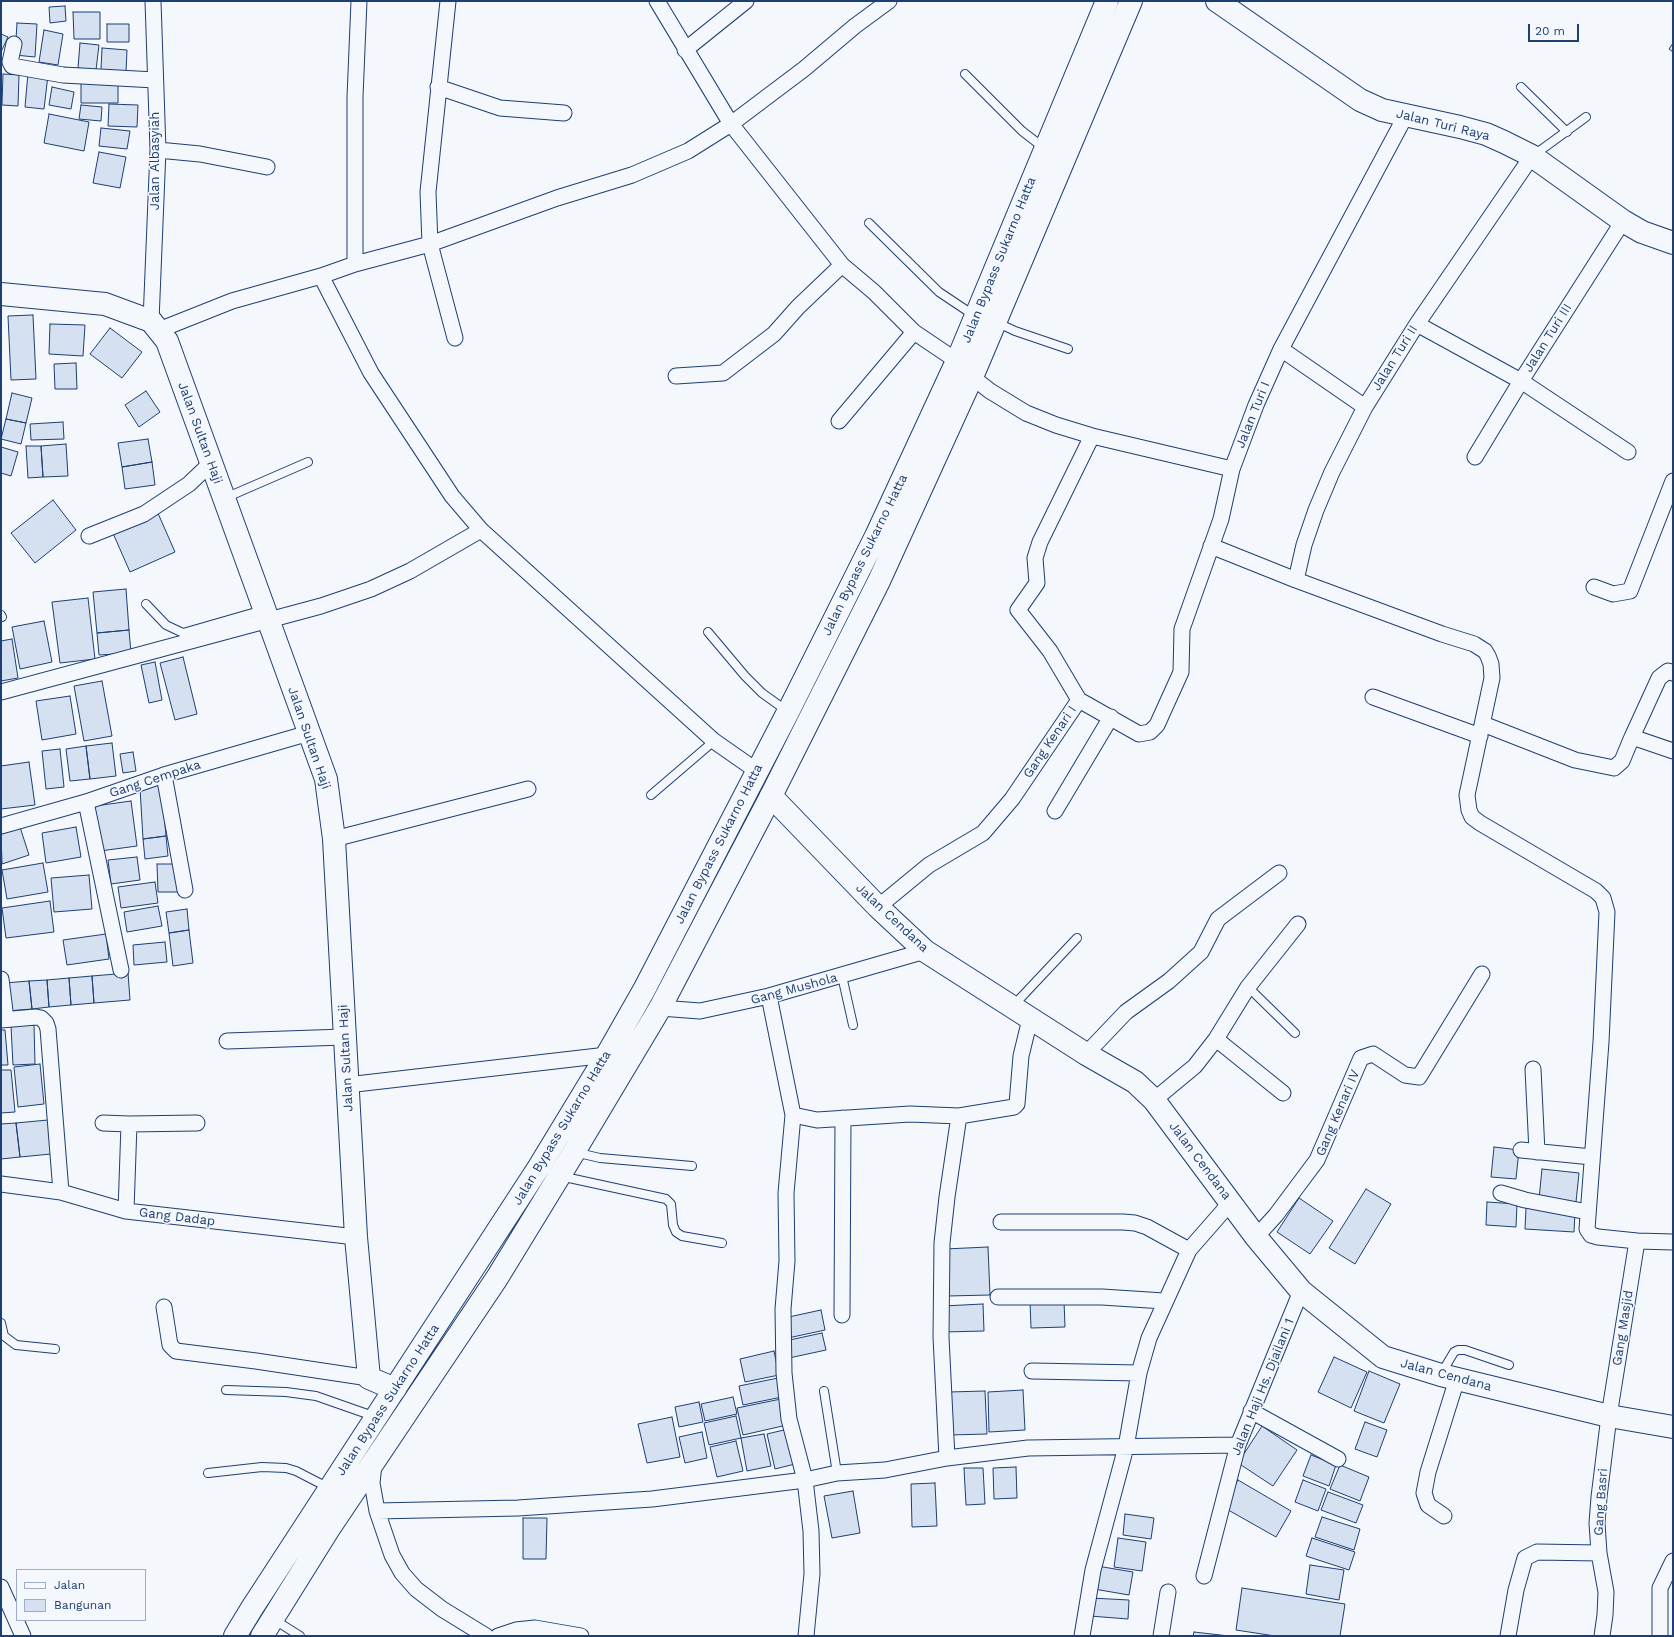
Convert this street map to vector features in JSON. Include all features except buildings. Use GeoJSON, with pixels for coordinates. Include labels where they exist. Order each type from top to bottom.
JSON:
{"type":"FeatureCollection","features":[{"type":"Feature","properties":{"kind":"main road","name":"Jalan Bypass Sukarno Hatta"},"geometry":{"type":"LineString","coordinates":[[235,1636],[395,1388],[550,1172],[574,1152],[660,1008],[771,796],[879,581],[972,377],[986,319],[1045,149],[1107,1]]}},
{"type":"Feature","properties":{"kind":"main road","name":"Jalan Bypass Sukarno Hatta"},"geometry":{"type":"LineString","coordinates":[[267,1627],[330,1527],[497,1278],[607,1055],[644,990],[788,712],[876,536],[957,361],[986,319],[1131,1]]}},
{"type":"Feature","properties":{"kind":"main road","name":"Jalan Turi Raya"},"geometry":{"type":"LineString","coordinates":[[1217,1],[1360,100],[1382,110],[1486,134],[1532,156],[1622,221],[1642,232],[1673,243]]}},
{"type":"Feature","properties":{"kind":"main road"},"geometry":{"type":"LineString","coordinates":[[1,294],[105,304],[155,325]]}},
{"type":"Feature","properties":{"kind":"main road","name":"Jalan Sultan Haji"},"geometry":{"type":"LineString","coordinates":[[155,325],[167,341],[326,779],[334,839],[356,1236],[369,1378]]}},
{"type":"Feature","properties":{"kind":"main road","name":"Jalan Cendana"},"geometry":{"type":"LineString","coordinates":[[771,796],[878,907],[925,951],[1086,1054],[1135,1082],[1154,1100],[1256,1237],[1301,1291],[1383,1357],[1449,1377],[1609,1416],[1673,1427]]}},
{"type":"Feature","properties":{"kind":"main road"},"geometry":{"type":"LineString","coordinates":[[369,1378],[395,1388]]}},
{"type":"Feature","properties":{"kind":"street","name":"Jalan Albasyiah"},"geometry":{"type":"LineString","coordinates":[[153,1],[158,150],[155,325]]}},
{"type":"Feature","properties":{"kind":"street"},"geometry":{"type":"LineString","coordinates":[[355,264],[355,97],[359,1]]}},
{"type":"Feature","properties":{"kind":"street"},"geometry":{"type":"LineString","coordinates":[[448,1],[428,192],[430,244],[455,338]]}},
{"type":"Feature","properties":{"kind":"street"},"geometry":{"type":"LineString","coordinates":[[685,50],[746,1]]}},
{"type":"Feature","properties":{"kind":"street"},"geometry":{"type":"LineString","coordinates":[[155,325],[232,301],[321,276],[355,264],[430,244],[557,198],[632,175],[688,151],[731,124],[804,69],[855,26],[889,1]]}},
{"type":"Feature","properties":{"kind":"street"},"geometry":{"type":"LineString","coordinates":[[664,4],[685,50],[731,124],[842,265],[874,292],[914,332],[957,361]]}},
{"type":"Feature","properties":{"kind":"street"},"geometry":{"type":"LineString","coordinates":[[14,44],[10,62],[12,66],[63,75],[155,80]]}},
{"type":"Feature","properties":{"kind":"street"},"geometry":{"type":"LineString","coordinates":[[438,88],[500,108],[564,113]]}},
{"type":"Feature","properties":{"kind":"street","name":"Jalan Turi I"},"geometry":{"type":"LineString","coordinates":[[1232,469],[1256,405],[1281,349],[1406,115]]}},
{"type":"Feature","properties":{"kind":"street"},"geometry":{"type":"LineString","coordinates":[[158,150],[200,154],[267,167]]}},
{"type":"Feature","properties":{"kind":"street","name":"Jalan Turi II"},"geometry":{"type":"LineString","coordinates":[[1296,580],[1304,545],[1316,510],[1332,472],[1365,407],[1417,324],[1532,156]]}},
{"type":"Feature","properties":{"kind":"street","name":"Jalan Turi III"},"geometry":{"type":"LineString","coordinates":[[1475,457],[1622,221]]}},
{"type":"Feature","properties":{"kind":"street"},"geometry":{"type":"LineString","coordinates":[[676,376],[723,373],[774,334],[798,307],[842,265]]}},
{"type":"Feature","properties":{"kind":"street"},"geometry":{"type":"LineString","coordinates":[[321,276],[371,373],[452,496],[481,530],[714,741],[757,771]]}},
{"type":"Feature","properties":{"kind":"street"},"geometry":{"type":"LineString","coordinates":[[1417,324],[1521,381],[1628,452]]}},
{"type":"Feature","properties":{"kind":"street"},"geometry":{"type":"LineString","coordinates":[[839,421],[914,332]]}},
{"type":"Feature","properties":{"kind":"street"},"geometry":{"type":"LineString","coordinates":[[1281,349],[1365,407]]}},
{"type":"Feature","properties":{"kind":"street"},"geometry":{"type":"LineString","coordinates":[[972,377],[990,391],[1026,413],[1056,425],[1092,436],[1232,469]]}},
{"type":"Feature","properties":{"kind":"street"},"geometry":{"type":"LineString","coordinates":[[1079,700],[1050,651],[1018,610],[1037,583],[1035,558],[1040,542],[1092,436]]}},
{"type":"Feature","properties":{"kind":"street"},"geometry":{"type":"LineString","coordinates":[[89,536],[144,514],[189,484],[211,463]]}},
{"type":"Feature","properties":{"kind":"street","name":"Gang Kenari I"},"geometry":{"type":"LineString","coordinates":[[878,907],[930,865],[983,833],[1012,799],[1079,700],[1140,734],[1150,732],[1157,724],[1181,672],[1182,629],[1221,519],[1232,469]]}},
{"type":"Feature","properties":{"kind":"street"},"geometry":{"type":"LineString","coordinates":[[1594,587],[1613,594],[1630,591],[1673,481]]}},
{"type":"Feature","properties":{"kind":"street"},"geometry":{"type":"LineString","coordinates":[[1,692],[266,615],[321,606],[371,589],[410,571],[481,530]]}},
{"type":"Feature","properties":{"kind":"street"},"geometry":{"type":"LineString","coordinates":[[1211,546],[1296,580],[1480,647],[1488,656],[1491,664],[1492,678],[1467,795],[1467,805],[1472,817],[1596,891],[1603,898],[1606,905],[1607,925],[1605,972],[1586,1225],[1591,1235],[1637,1241],[1673,1242]]}},
{"type":"Feature","properties":{"kind":"street"},"geometry":{"type":"LineString","coordinates":[[1373,697],[1575,760],[1614,768],[1622,762],[1659,678],[1668,671],[1673,673]]}},
{"type":"Feature","properties":{"kind":"street"},"geometry":{"type":"LineString","coordinates":[[1055,811],[1111,717]]}},
{"type":"Feature","properties":{"kind":"street","name":"Gang Cempaka"},"geometry":{"type":"LineString","coordinates":[[1,826],[86,802],[164,775],[309,732]]}},
{"type":"Feature","properties":{"kind":"street"},"geometry":{"type":"LineString","coordinates":[[1632,737],[1673,751]]}},
{"type":"Feature","properties":{"kind":"street"},"geometry":{"type":"LineString","coordinates":[[164,775],[185,890]]}},
{"type":"Feature","properties":{"kind":"street"},"geometry":{"type":"LineString","coordinates":[[334,839],[528,790]]}},
{"type":"Feature","properties":{"kind":"street"},"geometry":{"type":"LineString","coordinates":[[86,802],[121,970]]}},
{"type":"Feature","properties":{"kind":"street"},"geometry":{"type":"LineString","coordinates":[[1086,1054],[1126,1012],[1169,981],[1201,952],[1218,919],[1279,873]]}},
{"type":"Feature","properties":{"kind":"street"},"geometry":{"type":"LineString","coordinates":[[1154,1100],[1195,1066],[1216,1039],[1248,987],[1298,924]]}},
{"type":"Feature","properties":{"kind":"street","name":"Gang Mushola"},"geometry":{"type":"LineString","coordinates":[[660,1008],[700,1011],[769,996],[925,951]]}},
{"type":"Feature","properties":{"kind":"street","name":"Gang Kenari IV"},"geometry":{"type":"LineString","coordinates":[[1256,1237],[1276,1215],[1317,1160],[1361,1058],[1373,1054],[1405,1075],[1419,1077],[1482,974]]}},
{"type":"Feature","properties":{"kind":"street"},"geometry":{"type":"LineString","coordinates":[[1,979],[4,1020],[36,1017],[41,1018],[46,1023],[61,1192]]}},
{"type":"Feature","properties":{"kind":"street"},"geometry":{"type":"LineString","coordinates":[[769,996],[793,1115],[786,1193],[787,1261],[783,1309],[784,1373],[789,1419],[805,1480],[811,1531],[812,1574],[806,1636]]}},
{"type":"Feature","properties":{"kind":"street"},"geometry":{"type":"LineString","coordinates":[[793,1115],[817,1120],[910,1114],[959,1116],[1004,1110],[1016,1106],[1021,1056],[1030,1019]]}},
{"type":"Feature","properties":{"kind":"street"},"geometry":{"type":"LineString","coordinates":[[227,1041],[344,1037]]}},
{"type":"Feature","properties":{"kind":"street"},"geometry":{"type":"LineString","coordinates":[[1216,1039],[1283,1093]]}},
{"type":"Feature","properties":{"kind":"street"},"geometry":{"type":"LineString","coordinates":[[347,1085],[607,1055]]}},
{"type":"Feature","properties":{"kind":"street"},"geometry":{"type":"LineString","coordinates":[[1533,1069],[1537,1152]]}},
{"type":"Feature","properties":{"kind":"street"},"geometry":{"type":"LineString","coordinates":[[947,1458],[941,1337],[941,1284],[947,1197],[959,1116]]}},
{"type":"Feature","properties":{"kind":"street"},"geometry":{"type":"LineString","coordinates":[[842,1118],[842,1315]]}},
{"type":"Feature","properties":{"kind":"street"},"geometry":{"type":"LineString","coordinates":[[103,1122],[129,1124],[197,1122]]}},
{"type":"Feature","properties":{"kind":"street"},"geometry":{"type":"LineString","coordinates":[[126,1211],[129,1124]]}},
{"type":"Feature","properties":{"kind":"street"},"geometry":{"type":"LineString","coordinates":[[1521,1150],[1592,1157]]}},
{"type":"Feature","properties":{"kind":"street","name":"Gang Dadap"},"geometry":{"type":"LineString","coordinates":[[1,1184],[61,1192],[126,1211],[356,1236]]}},
{"type":"Feature","properties":{"kind":"street"},"geometry":{"type":"LineString","coordinates":[[1501,1193],[1525,1200],[1588,1212]]}},
{"type":"Feature","properties":{"kind":"street"},"geometry":{"type":"LineString","coordinates":[[1082,1636],[1093,1570],[1126,1447],[1139,1373],[1149,1338],[1164,1301],[1189,1250],[1231,1202]]}},
{"type":"Feature","properties":{"kind":"street"},"geometry":{"type":"LineString","coordinates":[[1001,1222],[1123,1222],[1147,1227],[1189,1250]]}},
{"type":"Feature","properties":{"kind":"street","name":"Gang Masjid"},"geometry":{"type":"LineString","coordinates":[[1609,1416],[1637,1241]]}},
{"type":"Feature","properties":{"kind":"street","name":"Jalan Haji Hs. Djailani 1"},"geometry":{"type":"LineString","coordinates":[[1204,1576],[1238,1445],[1301,1291]]}},
{"type":"Feature","properties":{"kind":"street"},"geometry":{"type":"LineString","coordinates":[[998,1297],[1102,1297],[1164,1301]]}},
{"type":"Feature","properties":{"kind":"street"},"geometry":{"type":"LineString","coordinates":[[164,1307],[170,1345],[176,1351],[369,1378]]}},
{"type":"Feature","properties":{"kind":"street"},"geometry":{"type":"LineString","coordinates":[[1032,1371],[1139,1373]]}},
{"type":"Feature","properties":{"kind":"street"},"geometry":{"type":"LineString","coordinates":[[1444,1516],[1428,1505],[1424,1493],[1449,1377]]}},
{"type":"Feature","properties":{"kind":"street"},"geometry":{"type":"LineString","coordinates":[[1252,1411],[1338,1459]]}},
{"type":"Feature","properties":{"kind":"street","name":"Gang Basri"},"geometry":{"type":"LineString","coordinates":[[1602,1636],[1606,1592],[1599,1553],[1597,1523],[1609,1416]]}},
{"type":"Feature","properties":{"kind":"street"},"geometry":{"type":"LineString","coordinates":[[377,1511],[518,1508],[645,1499],[805,1480],[837,1473],[886,1470],[947,1458],[1028,1448],[1238,1445]]}},
{"type":"Feature","properties":{"kind":"street"},"geometry":{"type":"LineString","coordinates":[[374,1463],[372,1483],[377,1511],[392,1555],[406,1578],[416,1589],[442,1609],[486,1636]]}},
{"type":"Feature","properties":{"kind":"street"},"geometry":{"type":"LineString","coordinates":[[1508,1636],[1516,1590],[1526,1558],[1537,1552],[1599,1553]]}},
{"type":"Feature","properties":{"kind":"street"},"geometry":{"type":"LineString","coordinates":[[1660,1636],[1660,1588],[1673,1563]]}},
{"type":"Feature","properties":{"kind":"street"},"geometry":{"type":"LineString","coordinates":[[1,1587],[16,1620]]}},
{"type":"Feature","properties":{"kind":"street"},"geometry":{"type":"LineString","coordinates":[[1161,1636],[1168,1592]]}},
{"type":"Feature","properties":{"kind":"street"},"geometry":{"type":"LineString","coordinates":[[16,1621],[23,1636]]}},
{"type":"Feature","properties":{"kind":"street"},"geometry":{"type":"LineString","coordinates":[[498,1636],[516,1630],[535,1628],[581,1636]]}},
{"type":"Feature","properties":{"kind":"lane"},"geometry":{"type":"LineString","coordinates":[[965,74],[1022,131],[1045,149]]}},
{"type":"Feature","properties":{"kind":"lane"},"geometry":{"type":"LineString","coordinates":[[1521,87],[1567,132]]}},
{"type":"Feature","properties":{"kind":"lane"},"geometry":{"type":"LineString","coordinates":[[1532,156],[1586,117]]}},
{"type":"Feature","properties":{"kind":"lane"},"geometry":{"type":"LineString","coordinates":[[869,223],[939,292],[986,319],[1015,331],[1068,349]]}},
{"type":"Feature","properties":{"kind":"lane"},"geometry":{"type":"LineString","coordinates":[[224,498],[308,462]]}},
{"type":"Feature","properties":{"kind":"lane"},"geometry":{"type":"LineString","coordinates":[[146,604],[166,625],[182,633],[266,615]]}},
{"type":"Feature","properties":{"kind":"lane"},"geometry":{"type":"LineString","coordinates":[[708,632],[762,693],[788,712]]}},
{"type":"Feature","properties":{"kind":"lane"},"geometry":{"type":"LineString","coordinates":[[651,795],[714,741]]}},
{"type":"Feature","properties":{"kind":"lane"},"geometry":{"type":"LineString","coordinates":[[1013,1006],[1077,938]]}},
{"type":"Feature","properties":{"kind":"lane"},"geometry":{"type":"LineString","coordinates":[[842,976],[853,1025]]}},
{"type":"Feature","properties":{"kind":"lane"},"geometry":{"type":"LineString","coordinates":[[1248,987],[1295,1033]]}},
{"type":"Feature","properties":{"kind":"lane"},"geometry":{"type":"LineString","coordinates":[[574,1152],[600,1158],[692,1166]]}},
{"type":"Feature","properties":{"kind":"lane"},"geometry":{"type":"LineString","coordinates":[[550,1172],[666,1199],[671,1204],[673,1225],[676,1232],[682,1236],[722,1243]]}},
{"type":"Feature","properties":{"kind":"lane"},"geometry":{"type":"LineString","coordinates":[[1,1323],[4,1336],[16,1345],[55,1349]]}},
{"type":"Feature","properties":{"kind":"lane"},"geometry":{"type":"LineString","coordinates":[[1449,1377],[1454,1352],[1458,1350],[1465,1350],[1509,1365]]}},
{"type":"Feature","properties":{"kind":"lane"},"geometry":{"type":"LineString","coordinates":[[226,1390],[286,1392],[316,1396],[377,1417]]}},
{"type":"Feature","properties":{"kind":"lane"},"geometry":{"type":"LineString","coordinates":[[824,1391],[837,1473]]}},
{"type":"Feature","properties":{"kind":"lane"},"geometry":{"type":"LineString","coordinates":[[208,1473],[262,1467],[286,1468],[296,1471],[330,1488]]}},
{"type":"Feature","properties":{"kind":"lane"},"geometry":{"type":"LineString","coordinates":[[267,1627],[300,1636]]}}]}
